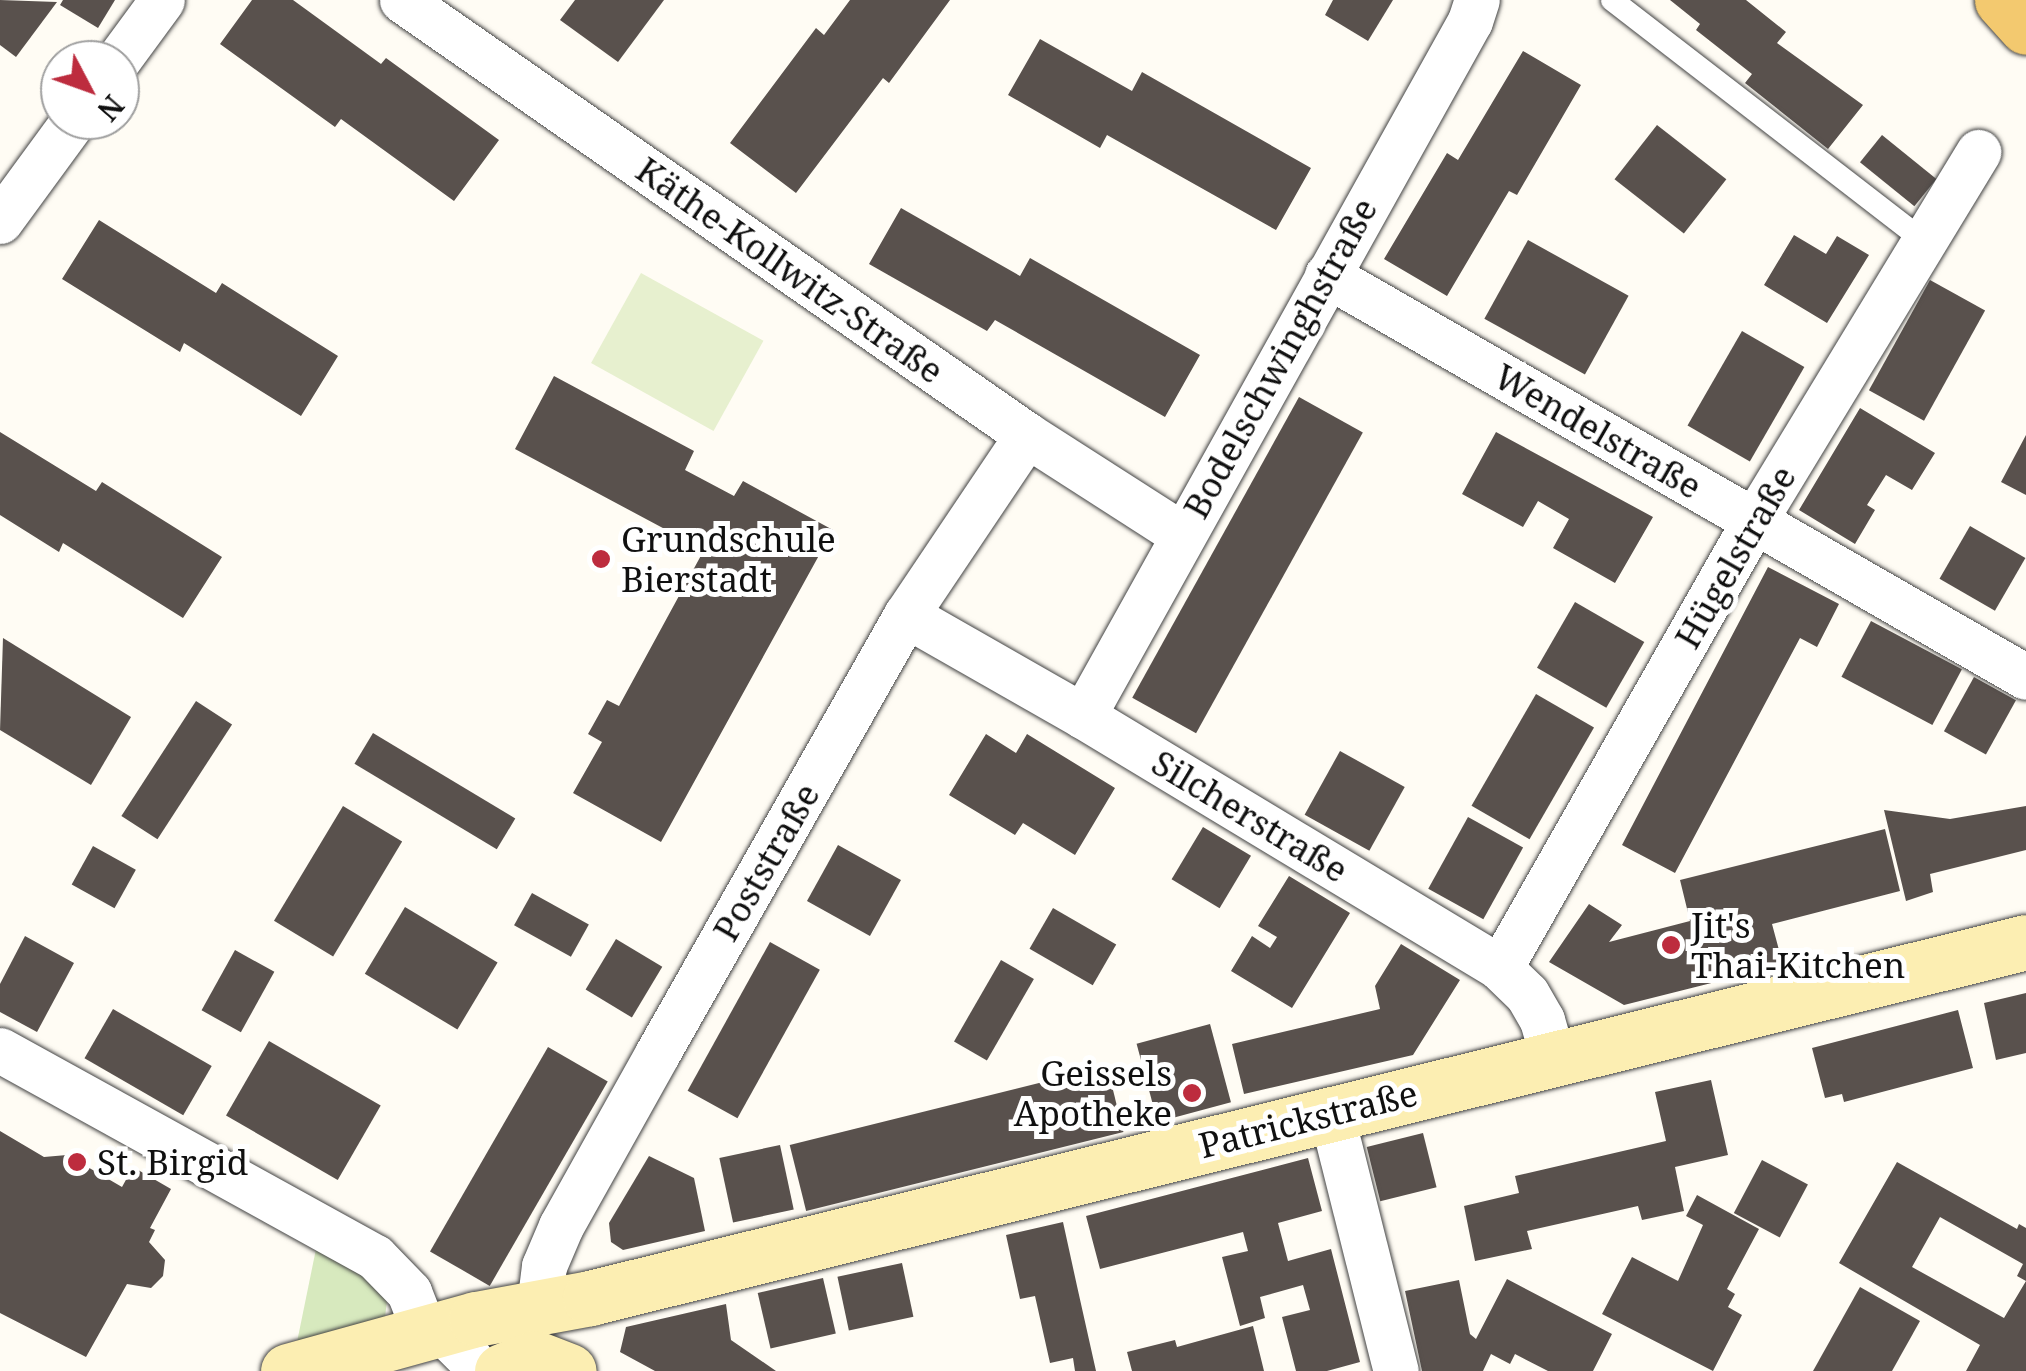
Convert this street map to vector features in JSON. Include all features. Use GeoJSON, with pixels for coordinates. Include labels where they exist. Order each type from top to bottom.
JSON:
{"type":"FeatureCollection","features":[{"type":"Feature","properties":{"kind":"main road"},"geometry":{"type":"LineString","coordinates":[[2002,0],[2026,26]]}},
{"type":"Feature","properties":{"kind":"main road","name":"Patrickstraße"},"geometry":{"type":"LineString","coordinates":[[288,1371],[432,1331],[564,1302],[2026,942]]}},
{"type":"Feature","properties":{"kind":"main road"},"geometry":{"type":"LineString","coordinates":[[494,1369],[536,1358],[569,1371]]}},
{"type":"Feature","properties":{"kind":"street"},"geometry":{"type":"LineString","coordinates":[[133,40],[162,0]]}},
{"type":"Feature","properties":{"kind":"street","name":"Käthe-Kollwitz-Straße"},"geometry":{"type":"LineString","coordinates":[[402,0],[1027,435],[1181,534]]}},
{"type":"Feature","properties":{"kind":"street","name":"Bodelschwinghstraße"},"geometry":{"type":"LineString","coordinates":[[1083,716],[1470,21],[1477,0]]}},
{"type":"Feature","properties":{"kind":"street"},"geometry":{"type":"LineString","coordinates":[[0,221],[14,166],[48,140]]}},
{"type":"Feature","properties":{"kind":"street","name":"Hügelstraße"},"geometry":{"type":"LineString","coordinates":[[1500,968],[1754,521],[1978,152]]}},
{"type":"Feature","properties":{"kind":"street","name":"Wendelstraße"},"geometry":{"type":"LineString","coordinates":[[1326,275],[2026,677]]}},
{"type":"Feature","properties":{"kind":"street","name":"Poststraße"},"geometry":{"type":"LineString","coordinates":[[564,1302],[544,1266],[561,1226],[906,615],[1027,435]]}},
{"type":"Feature","properties":{"kind":"street","name":"Silcherstraße"},"geometry":{"type":"LineString","coordinates":[[906,615],[1083,716],[1500,968],[1527,994],[1542,1020],[1554,1058]]}},
{"type":"Feature","properties":{"kind":"street"},"geometry":{"type":"LineString","coordinates":[[0,1050],[375,1257],[409,1292],[432,1331],[470,1358],[494,1369]]}},
{"type":"Feature","properties":{"kind":"street"},"geometry":{"type":"LineString","coordinates":[[1331,1113],[1396,1371]]}},
{"type":"Feature","properties":{"kind":"street","name":"Patrickstraße"},"geometry":{"type":"LineString","coordinates":[[494,1369],[551,1323],[564,1302]]}},
{"type":"Feature","properties":{"kind":"lane"},"geometry":{"type":"LineString","coordinates":[[1612,0],[1923,240]]}},
{"type":"Feature","properties":{"kind":"green space"},"geometry":{"type":"Polygon","coordinates":[[[641,273],[763,341],[714,431],[591,363],[641,273]]]}},
{"type":"Feature","properties":{"kind":"green space"},"geometry":{"type":"Polygon","coordinates":[[[316,1249],[362,1270],[387,1301],[385,1317],[296,1347],[316,1249]]]}},
{"type":"Feature","properties":{"kind":"building"},"geometry":{"type":"Polygon","coordinates":[[[0,0],[57,2],[16,57],[0,45],[0,0]]]}},
{"type":"Feature","properties":{"kind":"building"},"geometry":{"type":"Polygon","coordinates":[[[63,0],[115,0],[98,28],[60,5],[63,0]]]}},
{"type":"Feature","properties":{"kind":"building"},"geometry":{"type":"Polygon","coordinates":[[[252,0],[293,0],[381,64],[386,58],[499,140],[454,201],[341,119],[335,127],[220,44],[252,0]]]}},
{"type":"Feature","properties":{"kind":"building"},"geometry":{"type":"Polygon","coordinates":[[[575,0],[664,0],[618,62],[560,20],[575,0]]]}},
{"type":"Feature","properties":{"kind":"building"},"geometry":{"type":"Polygon","coordinates":[[[850,0],[950,0],[889,83],[883,78],[796,193],[730,143],[816,28],[824,35],[850,0]]]}},
{"type":"Feature","properties":{"kind":"building"},"geometry":{"type":"Polygon","coordinates":[[[1333,0],[1393,0],[1368,41],[1325,15],[1333,0]]]}},
{"type":"Feature","properties":{"kind":"building"},"geometry":{"type":"Polygon","coordinates":[[[1670,0],[1746,0],[1786,32],[1777,43],[1863,105],[1828,149],[1745,83],[1752,74],[1696,30],[1700,24],[1670,0]]]}},
{"type":"Feature","properties":{"kind":"building"},"geometry":{"type":"Polygon","coordinates":[[[1040,39],[1132,91],[1142,72],[1311,168],[1276,230],[1107,135],[1100,148],[1008,95],[1040,39]]]}},
{"type":"Feature","properties":{"kind":"building"},"geometry":{"type":"Polygon","coordinates":[[[1523,51],[1581,85],[1517,195],[1509,191],[1447,296],[1384,259],[1447,153],[1458,160],[1523,51]]]}},
{"type":"Feature","properties":{"kind":"building"},"geometry":{"type":"Polygon","coordinates":[[[1657,125],[1726,179],[1684,234],[1615,179],[1657,125]]]}},
{"type":"Feature","properties":{"kind":"building"},"geometry":{"type":"Polygon","coordinates":[[[1882,135],[1936,179],[1914,206],[1860,162],[1882,135]]]}},
{"type":"Feature","properties":{"kind":"building"},"geometry":{"type":"Polygon","coordinates":[[[901,208],[1020,276],[1030,258],[1200,355],[1165,417],[995,320],[987,331],[869,264],[901,208]]]}},
{"type":"Feature","properties":{"kind":"building"},"geometry":{"type":"Polygon","coordinates":[[[99,220],[216,293],[222,283],[338,356],[301,416],[184,343],[180,352],[62,279],[99,220]]]}},
{"type":"Feature","properties":{"kind":"building"},"geometry":{"type":"Polygon","coordinates":[[[1794,235],[1826,254],[1837,236],[1869,255],[1827,323],[1764,285],[1794,235]]]}},
{"type":"Feature","properties":{"kind":"building"},"geometry":{"type":"Polygon","coordinates":[[[1528,240],[1629,296],[1585,374],[1484,319],[1528,240]]]}},
{"type":"Feature","properties":{"kind":"building"},"geometry":{"type":"Polygon","coordinates":[[[1930,280],[1985,311],[1924,421],[1869,390],[1930,280]]]}},
{"type":"Feature","properties":{"kind":"building"},"geometry":{"type":"Polygon","coordinates":[[[1742,331],[1804,367],[1750,461],[1688,425],[1742,331]]]}},
{"type":"Feature","properties":{"kind":"building"},"geometry":{"type":"Polygon","coordinates":[[[554,376],[694,451],[685,470],[734,496],[743,481],[833,530],[661,842],[573,793],[602,742],[588,734],[607,700],[619,706],[704,550],[515,449],[554,376]]]}},
{"type":"Feature","properties":{"kind":"building"},"geometry":{"type":"Polygon","coordinates":[[[1299,397],[1363,432],[1196,733],[1132,698],[1299,397]]]}},
{"type":"Feature","properties":{"kind":"building"},"geometry":{"type":"Polygon","coordinates":[[[1860,408],[1935,453],[1912,490],[1886,475],[1867,505],[1875,510],[1855,544],[1799,510],[1860,408]]]}},
{"type":"Feature","properties":{"kind":"building"},"geometry":{"type":"Polygon","coordinates":[[[0,432],[96,491],[102,482],[222,557],[183,618],[63,543],[59,552],[0,515],[0,432]]]}},
{"type":"Feature","properties":{"kind":"building"},"geometry":{"type":"Polygon","coordinates":[[[1496,432],[1653,517],[1615,583],[1553,548],[1569,519],[1538,501],[1523,527],[1462,494],[1496,432]]]}},
{"type":"Feature","properties":{"kind":"building"},"geometry":{"type":"Polygon","coordinates":[[[2026,435],[2026,495],[2001,482],[2026,435]]]}},
{"type":"Feature","properties":{"kind":"building"},"geometry":{"type":"Polygon","coordinates":[[[1970,526],[2025,558],[1995,611],[1940,579],[1970,526]]]}},
{"type":"Feature","properties":{"kind":"building"},"geometry":{"type":"Polygon","coordinates":[[[1768,567],[1839,604],[1817,647],[1800,638],[1675,873],[1622,845],[1768,567]]]}},
{"type":"Feature","properties":{"kind":"building"},"geometry":{"type":"Polygon","coordinates":[[[1575,602],[1644,642],[1606,708],[1537,668],[1575,602]]]}},
{"type":"Feature","properties":{"kind":"building"},"geometry":{"type":"Polygon","coordinates":[[[1871,621],[1962,669],[1932,725],[1841,677],[1871,621]]]}},
{"type":"Feature","properties":{"kind":"building"},"geometry":{"type":"Polygon","coordinates":[[[3,638],[131,717],[91,785],[0,730],[3,638]]]}},
{"type":"Feature","properties":{"kind":"building"},"geometry":{"type":"Polygon","coordinates":[[[1974,677],[2016,700],[1986,754],[1944,731],[1974,677]]]}},
{"type":"Feature","properties":{"kind":"building"},"geometry":{"type":"Polygon","coordinates":[[[1536,694],[1594,727],[1530,839],[1472,806],[1536,694]]]}},
{"type":"Feature","properties":{"kind":"building"},"geometry":{"type":"Polygon","coordinates":[[[196,701],[232,724],[157,839],[121,816],[196,701]]]}},
{"type":"Feature","properties":{"kind":"building"},"geometry":{"type":"Polygon","coordinates":[[[373,733],[515,818],[497,849],[354,764],[373,733]]]}},
{"type":"Feature","properties":{"kind":"building"},"geometry":{"type":"Polygon","coordinates":[[[986,734],[1016,753],[1027,734],[1115,788],[1075,855],[1023,823],[1015,835],[949,795],[986,734]]]}},
{"type":"Feature","properties":{"kind":"building"},"geometry":{"type":"Polygon","coordinates":[[[1340,751],[1405,787],[1369,851],[1305,815],[1340,751]]]}},
{"type":"Feature","properties":{"kind":"building"},"geometry":{"type":"Polygon","coordinates":[[[343,806],[402,842],[333,956],[274,921],[343,806]]]}},
{"type":"Feature","properties":{"kind":"building"},"geometry":{"type":"Polygon","coordinates":[[[2026,806],[2026,850],[1930,874],[1933,892],[1906,901],[1884,810],[1950,819],[2026,806]]]}},
{"type":"Feature","properties":{"kind":"building"},"geometry":{"type":"Polygon","coordinates":[[[1468,817],[1523,848],[1483,919],[1428,889],[1468,817]]]}},
{"type":"Feature","properties":{"kind":"building"},"geometry":{"type":"Polygon","coordinates":[[[1203,827],[1251,856],[1220,908],[1172,879],[1203,827]]]}},
{"type":"Feature","properties":{"kind":"building"},"geometry":{"type":"Polygon","coordinates":[[[1885,829],[1900,891],[1772,924],[1783,965],[1624,1005],[1549,962],[1589,904],[1622,925],[1609,942],[1690,921],[1680,880],[1885,829]]]}},
{"type":"Feature","properties":{"kind":"building"},"geometry":{"type":"Polygon","coordinates":[[[838,845],[901,880],[870,936],[807,901],[838,845]]]}},
{"type":"Feature","properties":{"kind":"building"},"geometry":{"type":"Polygon","coordinates":[[[93,846],[136,870],[115,908],[72,884],[93,846]]]}},
{"type":"Feature","properties":{"kind":"building"},"geometry":{"type":"Polygon","coordinates":[[[1289,876],[1350,913],[1292,1008],[1231,971],[1252,936],[1270,948],[1277,937],[1258,926],[1289,876]]]}},
{"type":"Feature","properties":{"kind":"building"},"geometry":{"type":"Polygon","coordinates":[[[532,893],[589,925],[571,957],[514,925],[532,893]]]}},
{"type":"Feature","properties":{"kind":"building"},"geometry":{"type":"Polygon","coordinates":[[[405,907],[498,963],[457,1029],[365,974],[405,907]]]}},
{"type":"Feature","properties":{"kind":"building"},"geometry":{"type":"Polygon","coordinates":[[[1053,908],[1116,945],[1093,985],[1030,949],[1053,908]]]}},
{"type":"Feature","properties":{"kind":"building"},"geometry":{"type":"Polygon","coordinates":[[[25,936],[74,963],[37,1032],[0,1012],[0,984],[25,936]]]}},
{"type":"Feature","properties":{"kind":"building"},"geometry":{"type":"Polygon","coordinates":[[[616,939],[662,967],[632,1017],[586,990],[616,939]]]}},
{"type":"Feature","properties":{"kind":"building"},"geometry":{"type":"Polygon","coordinates":[[[770,942],[820,970],[737,1118],[688,1091],[770,942]]]}},
{"type":"Feature","properties":{"kind":"building"},"geometry":{"type":"Polygon","coordinates":[[[1401,944],[1460,980],[1413,1055],[1244,1094],[1232,1044],[1380,1009],[1375,986],[1401,944]]]}},
{"type":"Feature","properties":{"kind":"building"},"geometry":{"type":"Polygon","coordinates":[[[235,950],[274,972],[241,1032],[202,1010],[235,950]]]}},
{"type":"Feature","properties":{"kind":"building"},"geometry":{"type":"Polygon","coordinates":[[[1001,960],[1034,979],[987,1060],[954,1041],[1001,960]]]}},
{"type":"Feature","properties":{"kind":"building"},"geometry":{"type":"Polygon","coordinates":[[[2026,993],[2026,1053],[1996,1060],[1984,1003],[2026,993]]]}},
{"type":"Feature","properties":{"kind":"building"},"geometry":{"type":"Polygon","coordinates":[[[113,1009],[212,1066],[183,1115],[85,1058],[113,1009]]]}},
{"type":"Feature","properties":{"kind":"building"},"geometry":{"type":"Polygon","coordinates":[[[1958,1010],[1973,1068],[1844,1102],[1842,1094],[1825,1098],[1812,1048],[1958,1010]]]}},
{"type":"Feature","properties":{"kind":"building"},"geometry":{"type":"Polygon","coordinates":[[[1210,1024],[1231,1102],[1158,1122],[1137,1044],[1210,1024]]]}},
{"type":"Feature","properties":{"kind":"building"},"geometry":{"type":"Polygon","coordinates":[[[269,1041],[381,1106],[338,1180],[226,1115],[269,1041]]]}},
{"type":"Feature","properties":{"kind":"building"},"geometry":{"type":"Polygon","coordinates":[[[548,1047],[608,1082],[490,1286],[430,1251],[548,1047]]]}},
{"type":"Feature","properties":{"kind":"building"},"geometry":{"type":"Polygon","coordinates":[[[1107,1066],[1123,1132],[806,1211],[790,1145],[1107,1066]]]}},
{"type":"Feature","properties":{"kind":"building"},"geometry":{"type":"Polygon","coordinates":[[[1711,1080],[1728,1155],[1675,1167],[1684,1211],[1642,1220],[1638,1206],[1527,1231],[1532,1249],[1475,1261],[1464,1206],[1519,1193],[1515,1176],[1666,1141],[1655,1092],[1711,1080]]]}},
{"type":"Feature","properties":{"kind":"building"},"geometry":{"type":"Polygon","coordinates":[[[0,1131],[44,1157],[67,1155],[122,1187],[133,1167],[171,1189],[150,1228],[155,1230],[149,1242],[165,1260],[163,1276],[151,1288],[127,1284],[86,1357],[0,1313],[0,1131]]]}},
{"type":"Feature","properties":{"kind":"building"},"geometry":{"type":"Polygon","coordinates":[[[1423,1133],[1437,1187],[1380,1201],[1367,1147],[1423,1133]]]}},
{"type":"Feature","properties":{"kind":"building"},"geometry":{"type":"Polygon","coordinates":[[[780,1145],[794,1210],[733,1222],[719,1158],[780,1145]]]}},
{"type":"Feature","properties":{"kind":"building"},"geometry":{"type":"Polygon","coordinates":[[[649,1156],[694,1178],[705,1231],[623,1250],[611,1242],[609,1223],[649,1156]]]}},
{"type":"Feature","properties":{"kind":"building"},"geometry":{"type":"Polygon","coordinates":[[[1308,1158],[1322,1211],[1278,1223],[1288,1261],[1331,1249],[1360,1362],[1327,1371],[1296,1371],[1282,1317],[1310,1310],[1303,1285],[1260,1297],[1265,1318],[1240,1326],[1222,1257],[1248,1251],[1243,1232],[1100,1269],[1086,1216],[1308,1158]]]}},
{"type":"Feature","properties":{"kind":"building"},"geometry":{"type":"Polygon","coordinates":[[[1762,1160],[1808,1184],[1780,1237],[1734,1213],[1762,1160]]]}},
{"type":"Feature","properties":{"kind":"building"},"geometry":{"type":"Polygon","coordinates":[[[1897,1162],[2017,1229],[2019,1224],[2026,1228],[2026,1281],[2026,1371],[1966,1371],[1980,1345],[1839,1263],[1897,1162]],[[1940,1217],[1912,1267],[2004,1318],[2026,1281],[2017,1276],[2023,1264],[1940,1217]]]}},
{"type":"Feature","properties":{"kind":"building"},"geometry":{"type":"Polygon","coordinates":[[[1697,1195],[1759,1229],[1727,1289],[1735,1294],[1728,1307],[1742,1315],[1713,1371],[1602,1314],[1632,1257],[1678,1281],[1703,1225],[1686,1216],[1697,1195]]]}},
{"type":"Feature","properties":{"kind":"building"},"geometry":{"type":"Polygon","coordinates":[[[1063,1222],[1096,1371],[1075,1371],[1073,1358],[1050,1363],[1035,1296],[1020,1299],[1006,1235],[1063,1222]]]}},
{"type":"Feature","properties":{"kind":"building"},"geometry":{"type":"Polygon","coordinates":[[[902,1263],[913,1317],[849,1331],[837,1277],[902,1263]]]}},
{"type":"Feature","properties":{"kind":"building"},"geometry":{"type":"Polygon","coordinates":[[[823,1278],[836,1334],[771,1349],[758,1293],[823,1278]]]}},
{"type":"Feature","properties":{"kind":"building"},"geometry":{"type":"Polygon","coordinates":[[[1507,1279],[1612,1334],[1593,1371],[1548,1371],[1515,1354],[1510,1364],[1491,1354],[1483,1371],[1422,1371],[1405,1291],[1459,1280],[1470,1334],[1476,1339],[1507,1279]]]}},
{"type":"Feature","properties":{"kind":"building"},"geometry":{"type":"Polygon","coordinates":[[[1860,1287],[1920,1321],[1892,1371],[1813,1371],[1860,1287]]]}},
{"type":"Feature","properties":{"kind":"building"},"geometry":{"type":"Polygon","coordinates":[[[726,1304],[731,1340],[776,1371],[655,1371],[620,1352],[626,1327],[726,1304]]]}},
{"type":"Feature","properties":{"kind":"building"},"geometry":{"type":"Polygon","coordinates":[[[1253,1326],[1264,1371],[1132,1371],[1127,1352],[1175,1340],[1177,1347],[1253,1326]]]}},
{"type":"Feature","properties":{"kind":"place","name":"Grundschule Bierstadt"},"geometry":{"type":"Point","coordinates":[601,559]}},
{"type":"Feature","properties":{"kind":"place","name":"Jit's Thai-Kitchen"},"geometry":{"type":"Point","coordinates":[1671,945]}},
{"type":"Feature","properties":{"kind":"place","name":"Geissels Apotheke"},"geometry":{"type":"Point","coordinates":[1192,1093]}},
{"type":"Feature","properties":{"kind":"place","name":"St. Birgid"},"geometry":{"type":"Point","coordinates":[77,1162]}}]}
